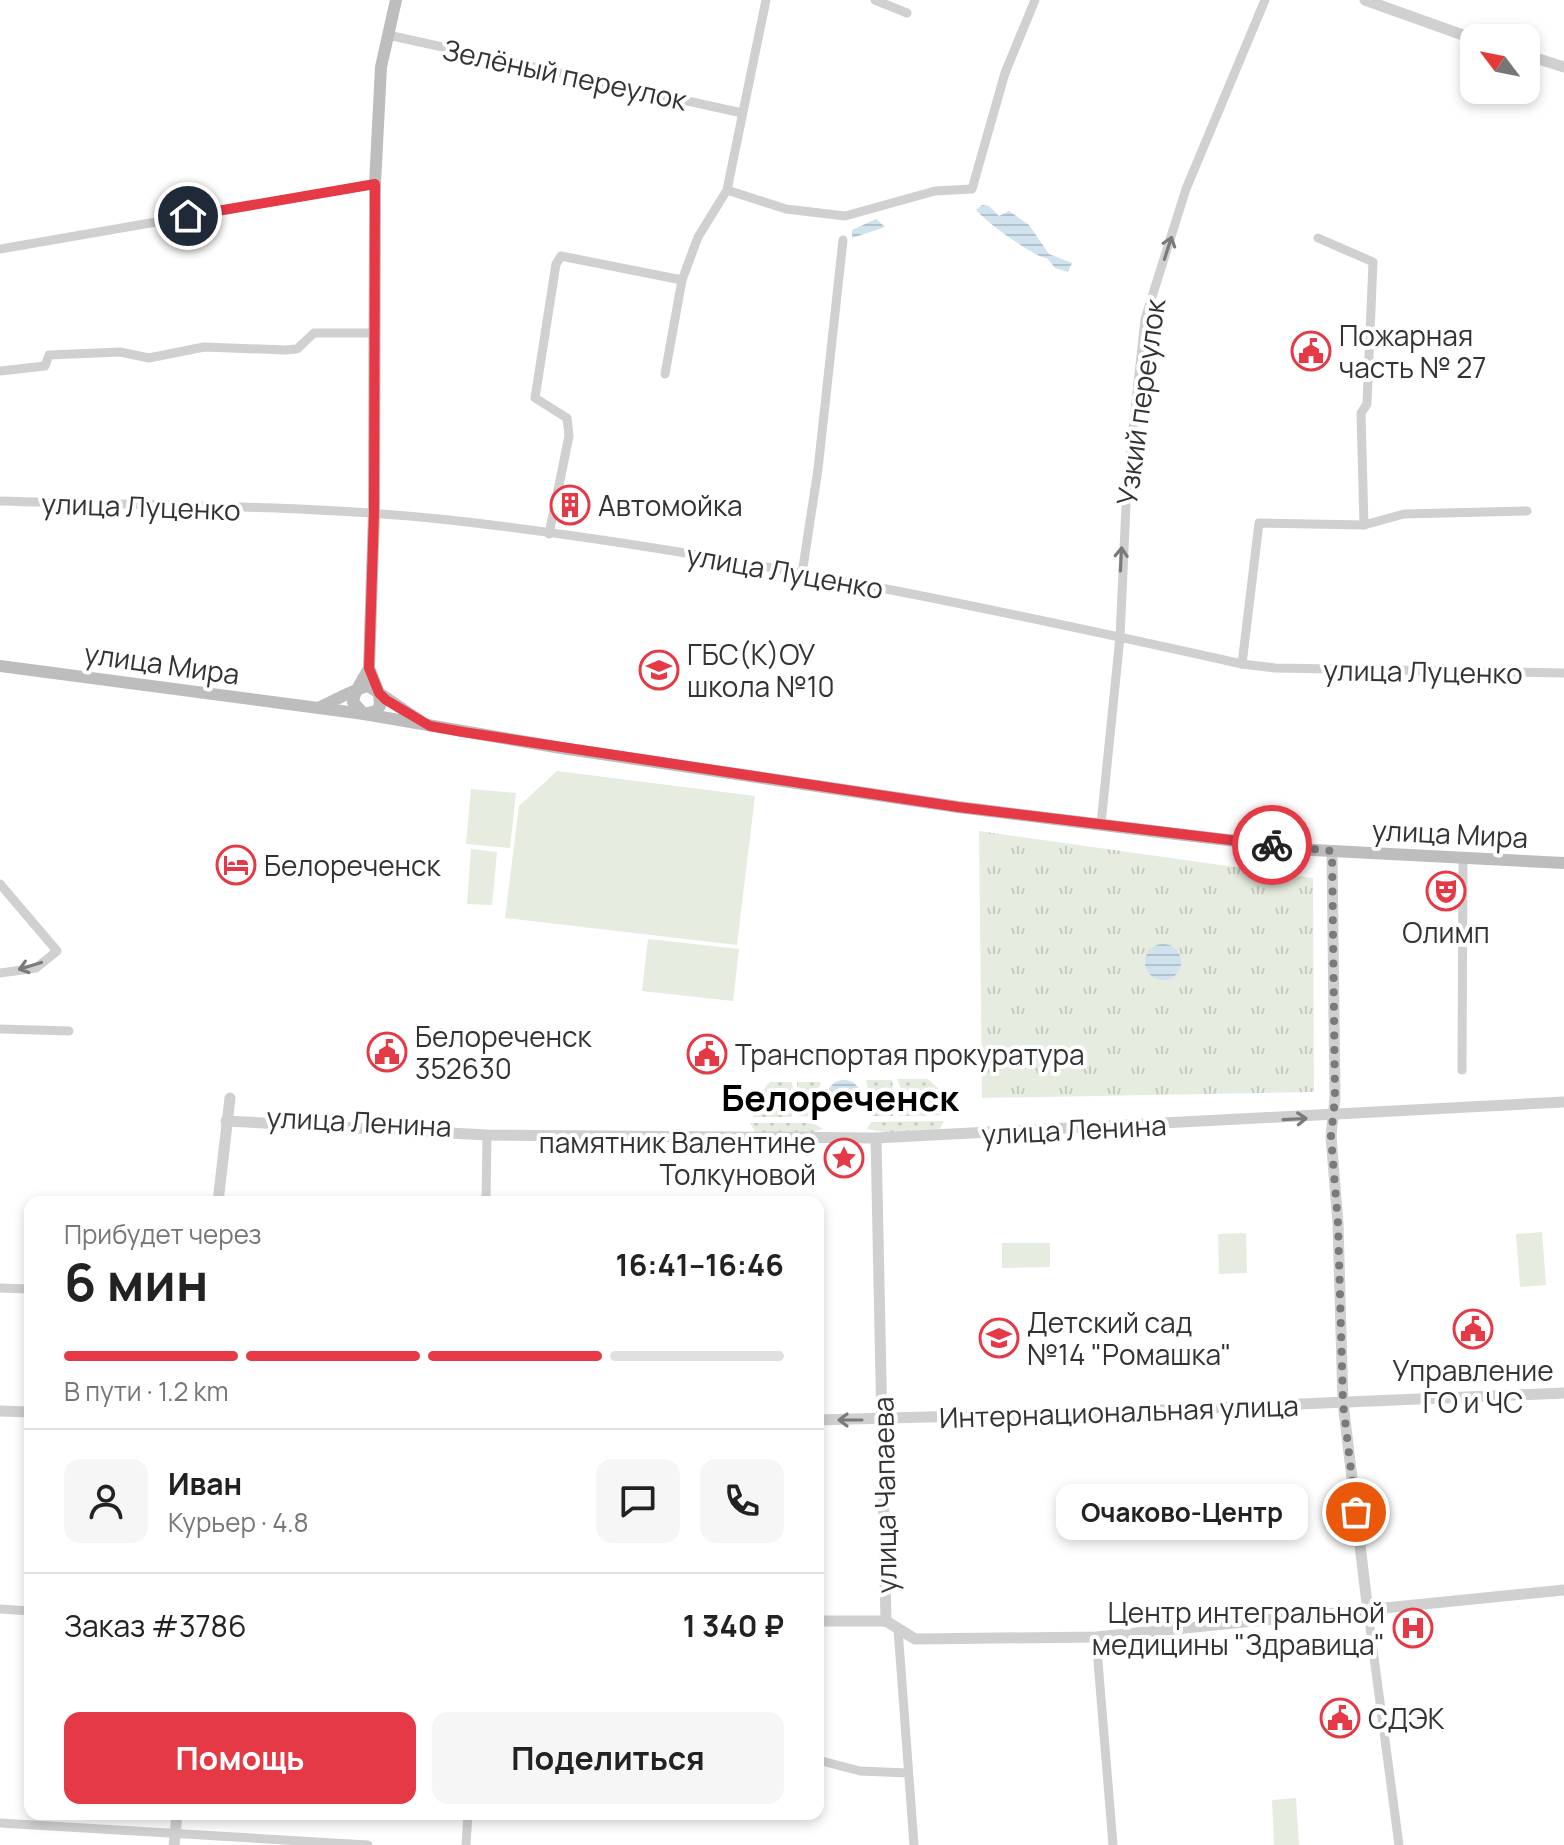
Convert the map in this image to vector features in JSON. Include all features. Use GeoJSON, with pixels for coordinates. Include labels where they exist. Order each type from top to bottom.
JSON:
{"type":"FeatureCollection","features":[{"type":"Feature","properties":{"kind":"main road"},"geometry":{"type":"LineString","coordinates":[[369,668],[353,702],[364,714],[376,711],[380,706],[379,693],[369,668],[374,513],[375,184],[381,67],[396,0]]}},
{"type":"Feature","properties":{"kind":"main road","name":"улица Мира"},"geometry":{"type":"LineString","coordinates":[[0,666],[364,714],[958,807],[1332,851],[1564,863]]}},
{"type":"Feature","properties":{"kind":"main road"},"geometry":{"type":"LineString","coordinates":[[318,708],[368,686],[379,693]]}},
{"type":"Feature","properties":{"kind":"main road","name":"улица Мира"},"geometry":{"type":"LineString","coordinates":[[379,693],[430,726]]}},
{"type":"Feature","properties":{"kind":"street"},"geometry":{"type":"LineString","coordinates":[[665,374],[682,280],[698,237],[727,190],[766,0]]}},
{"type":"Feature","properties":{"kind":"street"},"geometry":{"type":"LineString","coordinates":[[875,0],[907,13]]}},
{"type":"Feature","properties":{"kind":"street"},"geometry":{"type":"LineString","coordinates":[[727,190],[786,209],[845,220],[935,191],[972,189],[1005,73],[1035,0]]}},
{"type":"Feature","properties":{"kind":"street","name":"Узкий переулок"},"geometry":{"type":"LineString","coordinates":[[1101,824],[1120,637],[1127,484],[1145,319],[1186,189],[1265,0]]}},
{"type":"Feature","properties":{"kind":"street"},"geometry":{"type":"LineString","coordinates":[[1365,0],[1460,34]]}},
{"type":"Feature","properties":{"kind":"street","name":"Зелёный переулок"},"geometry":{"type":"LineString","coordinates":[[388,35],[742,113]]}},
{"type":"Feature","properties":{"kind":"street"},"geometry":{"type":"LineString","coordinates":[[1540,59],[1564,67]]}},
{"type":"Feature","properties":{"kind":"street"},"geometry":{"type":"LineString","coordinates":[[0,249],[375,184]]}},
{"type":"Feature","properties":{"kind":"street"},"geometry":{"type":"LineString","coordinates":[[1318,238],[1373,262],[1367,404],[1361,413],[1364,525]]}},
{"type":"Feature","properties":{"kind":"street"},"geometry":{"type":"LineString","coordinates":[[802,574],[818,469],[843,240]]}},
{"type":"Feature","properties":{"kind":"street"},"geometry":{"type":"LineString","coordinates":[[549,534],[569,436],[567,418],[535,398],[556,264],[561,256],[682,280]]}},
{"type":"Feature","properties":{"kind":"street"},"geometry":{"type":"LineString","coordinates":[[0,371],[45,366],[49,355],[76,352],[120,352],[149,358],[204,347],[285,350],[297,349],[314,333],[374,333]]}},
{"type":"Feature","properties":{"kind":"street","name":"улица Луценко"},"geometry":{"type":"LineString","coordinates":[[0,501],[374,513],[549,534],[802,574],[1021,614],[1242,664],[1275,668],[1564,673]]}},
{"type":"Feature","properties":{"kind":"street"},"geometry":{"type":"LineString","coordinates":[[1242,664],[1259,523],[1364,525],[1404,514],[1527,511]]}},
{"type":"Feature","properties":{"kind":"street"},"geometry":{"type":"LineString","coordinates":[[1332,851],[1334,1117],[1331,1136],[1338,1224],[1343,1403],[1399,1845]]}},
{"type":"Feature","properties":{"kind":"street"},"geometry":{"type":"LineString","coordinates":[[1462,1070],[1463,859]]}},
{"type":"Feature","properties":{"kind":"street"},"geometry":{"type":"LineString","coordinates":[[0,884],[57,951],[36,968],[0,973]]}},
{"type":"Feature","properties":{"kind":"street"},"geometry":{"type":"LineString","coordinates":[[0,1029],[69,1031]]}},
{"type":"Feature","properties":{"kind":"street"},"geometry":{"type":"LineString","coordinates":[[219,1196],[230,1098]]}},
{"type":"Feature","properties":{"kind":"street","name":"улица Ленина"},"geometry":{"type":"LineString","coordinates":[[227,1117],[487,1135],[876,1138],[1334,1117],[1564,1102]]}},
{"type":"Feature","properties":{"kind":"street"},"geometry":{"type":"LineString","coordinates":[[486,1196],[487,1135]]}},
{"type":"Feature","properties":{"kind":"street","name":"улица Чапаева"},"geometry":{"type":"LineString","coordinates":[[876,1138],[886,1621],[898,1629],[914,1845]]}},
{"type":"Feature","properties":{"kind":"street"},"geometry":{"type":"LineString","coordinates":[[0,1288],[24,1289]]}},
{"type":"Feature","properties":{"kind":"street","name":"Интернациональная улица"},"geometry":{"type":"LineString","coordinates":[[824,1420],[1564,1393]]}},
{"type":"Feature","properties":{"kind":"street"},"geometry":{"type":"LineString","coordinates":[[0,1411],[24,1412]]}},
{"type":"Feature","properties":{"kind":"street"},"geometry":{"type":"LineString","coordinates":[[898,1629],[915,1639],[1096,1637],[1564,1590]]}},
{"type":"Feature","properties":{"kind":"street"},"geometry":{"type":"LineString","coordinates":[[0,1609],[24,1611]]}},
{"type":"Feature","properties":{"kind":"street"},"geometry":{"type":"LineString","coordinates":[[824,1621],[886,1621]]}},
{"type":"Feature","properties":{"kind":"street"},"geometry":{"type":"LineString","coordinates":[[1096,1637],[1113,1845]]}},
{"type":"Feature","properties":{"kind":"street"},"geometry":{"type":"LineString","coordinates":[[824,1762],[860,1771],[908,1773]]}},
{"type":"Feature","properties":{"kind":"street"},"geometry":{"type":"LineString","coordinates":[[175,1840],[177,1820]]}},
{"type":"Feature","properties":{"kind":"street"},"geometry":{"type":"LineString","coordinates":[[466,1845],[468,1820]]}},
{"type":"Feature","properties":{"kind":"street"},"geometry":{"type":"LineString","coordinates":[[0,1823],[175,1840],[368,1845]]}},
{"type":"Feature","properties":{"kind":"green space"},"geometry":{"type":"Polygon","coordinates":[[[557,771],[755,796],[737,945],[505,918],[519,806],[557,771]]]}},
{"type":"Feature","properties":{"kind":"green space"},"geometry":{"type":"Polygon","coordinates":[[[471,789],[516,793],[510,848],[466,844],[471,789]]]}},
{"type":"Feature","properties":{"kind":"green space"},"geometry":{"type":"Polygon","coordinates":[[[979,831],[1313,878],[1314,1092],[982,1098],[979,831]]]}},
{"type":"Feature","properties":{"kind":"green space"},"geometry":{"type":"Polygon","coordinates":[[[471,849],[497,852],[492,905],[467,904],[471,849]]]}},
{"type":"Feature","properties":{"kind":"green space"},"geometry":{"type":"Polygon","coordinates":[[[648,939],[739,949],[733,1001],[642,991],[648,939]]]}},
{"type":"Feature","properties":{"kind":"green space"},"geometry":{"type":"Polygon","coordinates":[[[897,1079],[928,1079],[939,1089],[902,1091],[897,1079]]]}},
{"type":"Feature","properties":{"kind":"green space"},"geometry":{"type":"Polygon","coordinates":[[[866,1080],[892,1080],[893,1087],[889,1092],[869,1093],[866,1080]]]}},
{"type":"Feature","properties":{"kind":"green space"},"geometry":{"type":"Polygon","coordinates":[[[770,1082],[792,1082],[793,1091],[788,1095],[758,1096],[770,1082]]]}},
{"type":"Feature","properties":{"kind":"green space"},"geometry":{"type":"Polygon","coordinates":[[[797,1082],[821,1082],[817,1093],[801,1095],[797,1092],[797,1082]]]}},
{"type":"Feature","properties":{"kind":"green space"},"geometry":{"type":"Polygon","coordinates":[[[942,1096],[944,1115],[899,1116],[898,1100],[902,1097],[942,1096]]]}},
{"type":"Feature","properties":{"kind":"green space"},"geometry":{"type":"Polygon","coordinates":[[[890,1097],[893,1116],[872,1116],[866,1112],[871,1098],[890,1097]]]}},
{"type":"Feature","properties":{"kind":"green space"},"geometry":{"type":"Polygon","coordinates":[[[803,1100],[816,1100],[823,1112],[814,1117],[798,1116],[803,1100]]]}},
{"type":"Feature","properties":{"kind":"green space"},"geometry":{"type":"Polygon","coordinates":[[[758,1101],[788,1101],[792,1106],[792,1117],[753,1117],[758,1101]]]}},
{"type":"Feature","properties":{"kind":"green space"},"geometry":{"type":"Polygon","coordinates":[[[944,1121],[939,1130],[891,1133],[867,1129],[871,1122],[944,1121]]]}},
{"type":"Feature","properties":{"kind":"green space"},"geometry":{"type":"Polygon","coordinates":[[[750,1123],[813,1123],[823,1129],[806,1134],[756,1133],[750,1123]]]}},
{"type":"Feature","properties":{"kind":"green space"},"geometry":{"type":"Polygon","coordinates":[[[1542,1232],[1546,1285],[1520,1287],[1516,1234],[1542,1232]]]}},
{"type":"Feature","properties":{"kind":"green space"},"geometry":{"type":"Polygon","coordinates":[[[1246,1233],[1247,1273],[1219,1274],[1218,1234],[1246,1233]]]}},
{"type":"Feature","properties":{"kind":"green space"},"geometry":{"type":"Polygon","coordinates":[[[1002,1243],[1050,1243],[1050,1267],[1002,1268],[1002,1243]]]}},
{"type":"Feature","properties":{"kind":"green space"},"geometry":{"type":"Polygon","coordinates":[[[1296,1798],[1299,1845],[1274,1845],[1272,1800],[1296,1798]]]}},
{"type":"Feature","properties":{"kind":"water"},"geometry":{"type":"Polygon","coordinates":[[[982,205],[989,206],[999,216],[1009,211],[1029,225],[1049,254],[1072,263],[1068,272],[1055,268],[1047,258],[999,230],[976,210],[982,205]]]}},
{"type":"Feature","properties":{"kind":"water"},"geometry":{"type":"Polygon","coordinates":[[[876,219],[885,227],[852,238],[852,230],[876,219]]]}},
{"type":"Feature","properties":{"kind":"water"},"geometry":{"type":"Polygon","coordinates":[[[1163,944],[1175,950],[1181,962],[1175,974],[1163,980],[1151,974],[1145,962],[1151,950],[1163,944]]]}},
{"type":"Feature","properties":{"kind":"water"},"geometry":{"type":"Polygon","coordinates":[[[844,1080],[856,1085],[861,1097],[856,1109],[844,1114],[832,1109],[827,1097],[832,1085],[844,1080]]]}},
{"type":"Feature","properties":{"kind":"way so far"},"geometry":{"type":"LineString","coordinates":[[1272,845],[1332,851],[1335,1098],[1331,1136],[1338,1224],[1343,1403],[1356,1512]]}},
{"type":"Feature","properties":{"kind":"place","name":"Пожарная часть № 27"},"geometry":{"type":"Point","coordinates":[1311,351]}},
{"type":"Feature","properties":{"kind":"place","name":"Автомойка"},"geometry":{"type":"Point","coordinates":[570,505]}},
{"type":"Feature","properties":{"kind":"place","name":"ГБС(К)ОУ школа №10"},"geometry":{"type":"Point","coordinates":[659,670]}},
{"type":"Feature","properties":{"kind":"place","name":"Белореченск"},"geometry":{"type":"Point","coordinates":[236,865]}},
{"type":"Feature","properties":{"kind":"place","name":"Олимп"},"geometry":{"type":"Point","coordinates":[1446,891]}},
{"type":"Feature","properties":{"kind":"place","name":"Белореченск 352630"},"geometry":{"type":"Point","coordinates":[387,1052]}},
{"type":"Feature","properties":{"kind":"place","name":"Транспортая прокуратура"},"geometry":{"type":"Point","coordinates":[707,1054]}},
{"type":"Feature","properties":{"kind":"place","name":"памятник Валентине Толкуновой"},"geometry":{"type":"Point","coordinates":[844,1158]}},
{"type":"Feature","properties":{"kind":"place","name":"Управление ГО и ЧС"},"geometry":{"type":"Point","coordinates":[1473,1329]}},
{"type":"Feature","properties":{"kind":"place","name":"Детский сад №14 \"Ромашка\""},"geometry":{"type":"Point","coordinates":[999,1338]}},
{"type":"Feature","properties":{"kind":"place","name":"Очаково-Центр"},"geometry":{"type":"Point","coordinates":[1356,1512]}},
{"type":"Feature","properties":{"kind":"place","name":"Центр интегральной медицины \"Здравица\""},"geometry":{"type":"Point","coordinates":[1413,1628]}},
{"type":"Feature","properties":{"kind":"place","name":"СДЭК"},"geometry":{"type":"Point","coordinates":[1340,1718]}},
{"type":"Feature","properties":{"kind":"district","name":"Белореченск"},"geometry":{"type":"Point","coordinates":[840,1097]}},
{"type":"Feature","properties":{"kind":"route"},"geometry":{"type":"LineString","coordinates":[[188,216],[375,184],[374,513],[369,668],[379,693],[408,714],[430,726],[561,748],[746,773],[958,807],[1272,845]]}}]}
